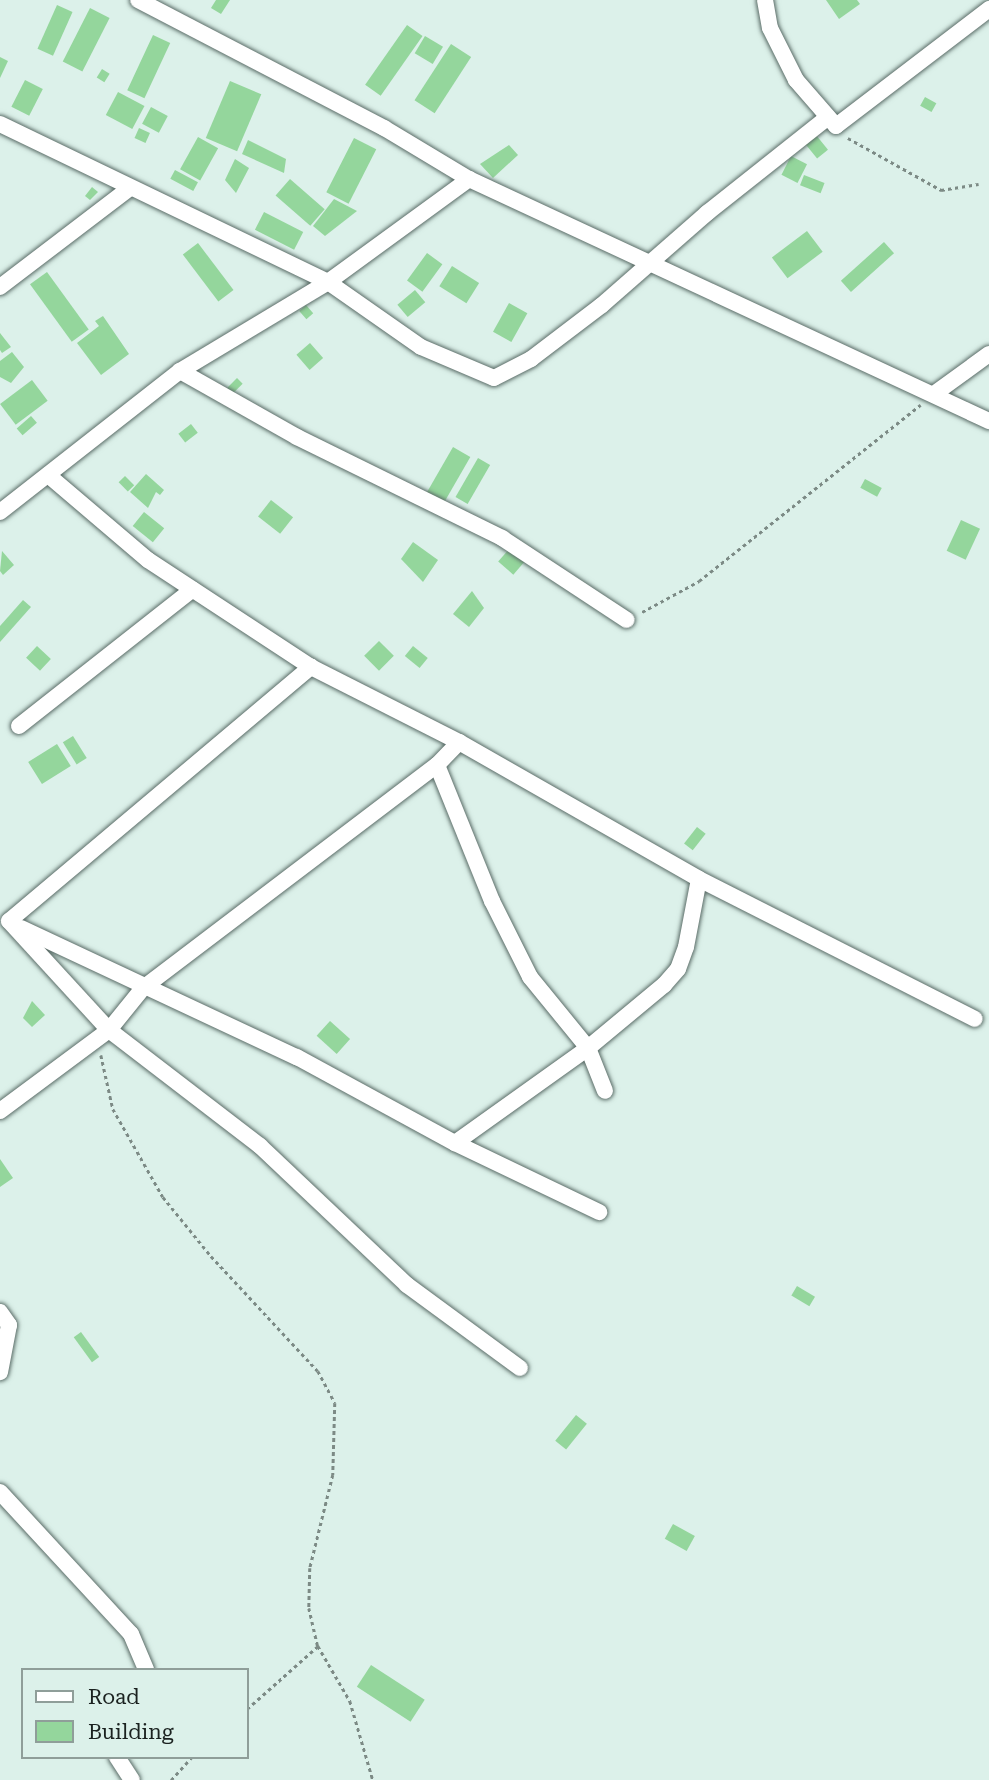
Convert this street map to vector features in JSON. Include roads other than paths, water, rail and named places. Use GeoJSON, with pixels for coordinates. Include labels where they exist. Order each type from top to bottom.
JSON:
{"type":"FeatureCollection","features":[{"type":"Feature","properties":{"kind":"street"},"geometry":{"type":"LineString","coordinates":[[138,0],[384,128],[469,179],[646,264],[989,421]]}},
{"type":"Feature","properties":{"kind":"street"},"geometry":{"type":"LineString","coordinates":[[765,0],[770,28],[796,80],[832,121]]}},
{"type":"Feature","properties":{"kind":"street"},"geometry":{"type":"LineString","coordinates":[[0,124],[328,282],[421,347],[494,378],[531,359],[646,264],[832,121],[989,9]]}},
{"type":"Feature","properties":{"kind":"street"},"geometry":{"type":"LineString","coordinates":[[0,512],[180,371],[328,282],[469,179]]}},
{"type":"Feature","properties":{"kind":"street"},"geometry":{"type":"LineString","coordinates":[[0,287],[130,188]]}},
{"type":"Feature","properties":{"kind":"street"},"geometry":{"type":"LineString","coordinates":[[934,394],[989,354]]}},
{"type":"Feature","properties":{"kind":"street"},"geometry":{"type":"LineString","coordinates":[[180,371],[297,437],[502,538],[627,620]]}},
{"type":"Feature","properties":{"kind":"street"},"geometry":{"type":"LineString","coordinates":[[48,475],[148,560],[311,667],[459,742],[699,879],[975,1019]]}},
{"type":"Feature","properties":{"kind":"street"},"geometry":{"type":"LineString","coordinates":[[19,726],[193,589]]}},
{"type":"Feature","properties":{"kind":"street"},"geometry":{"type":"LineString","coordinates":[[4,919],[311,667]]}},
{"type":"Feature","properties":{"kind":"street"},"geometry":{"type":"LineString","coordinates":[[0,1111],[103,1034],[143,988],[437,765],[459,742]]}},
{"type":"Feature","properties":{"kind":"street"},"geometry":{"type":"LineString","coordinates":[[437,765],[492,901],[530,977],[588,1048],[606,1091]]}},
{"type":"Feature","properties":{"kind":"street"},"geometry":{"type":"LineString","coordinates":[[455,1143],[588,1048],[678,969],[699,879]]}},
{"type":"Feature","properties":{"kind":"street"},"geometry":{"type":"LineString","coordinates":[[4,919],[143,988],[297,1057],[455,1143],[599,1212]]}},
{"type":"Feature","properties":{"kind":"street"},"geometry":{"type":"LineString","coordinates":[[4,919],[103,1034],[260,1146],[407,1286],[520,1368]]}},
{"type":"Feature","properties":{"kind":"street"},"geometry":{"type":"LineString","coordinates":[[0,1312],[9,1325],[0,1372]]}},
{"type":"Feature","properties":{"kind":"street"},"geometry":{"type":"LineString","coordinates":[[0,1492],[131,1634],[145,1668]]}},
{"type":"Feature","properties":{"kind":"street"},"geometry":{"type":"LineString","coordinates":[[118,1759],[132,1780]]}}]}
